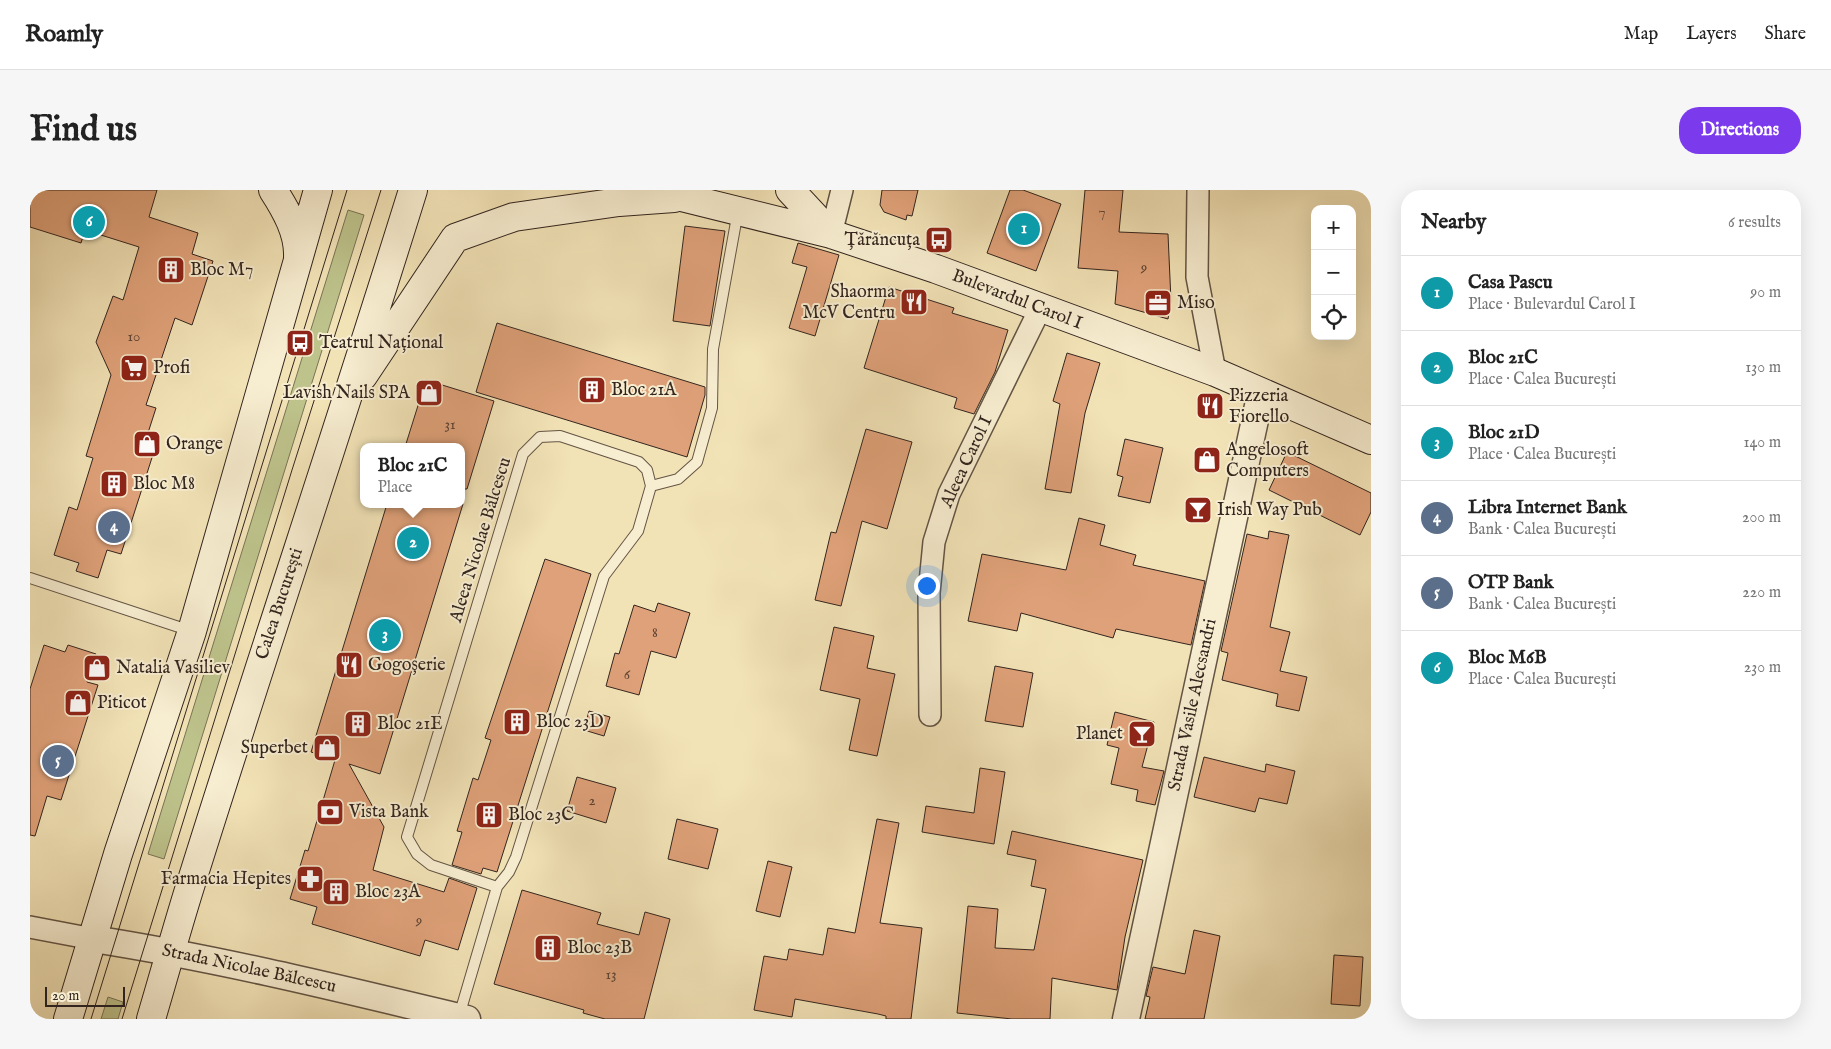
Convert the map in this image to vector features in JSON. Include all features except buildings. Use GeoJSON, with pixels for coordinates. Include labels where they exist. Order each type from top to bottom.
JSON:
{"type":"FeatureCollection","features":[{"type":"Feature","properties":{"kind":"main road"},"geometry":{"type":"LineString","coordinates":[[273,190],[287,211],[298,245],[297,268]]}},
{"type":"Feature","properties":{"kind":"main road"},"geometry":{"type":"LineString","coordinates":[[68,1019],[118,854],[192,631],[318,190]]}},
{"type":"Feature","properties":{"kind":"main road","name":"Calea București"},"geometry":{"type":"LineString","coordinates":[[151,1019],[343,406],[380,299],[413,190]]}},
{"type":"Feature","properties":{"kind":"main road","name":"Bulevardul Carol I"},"geometry":{"type":"LineString","coordinates":[[653,190],[689,197],[831,234],[936,269],[1040,309],[1215,372],[1371,440]]}},
{"type":"Feature","properties":{"kind":"main road"},"geometry":{"type":"LineString","coordinates":[[790,190],[831,234]]}},
{"type":"Feature","properties":{"kind":"main road"},"geometry":{"type":"LineString","coordinates":[[343,406],[455,238],[514,218],[619,202],[689,197]]}},
{"type":"Feature","properties":{"kind":"street"},"geometry":{"type":"LineString","coordinates":[[831,234],[842,190]]}},
{"type":"Feature","properties":{"kind":"street"},"geometry":{"type":"LineString","coordinates":[[1198,190],[1197,277],[1215,372]]}},
{"type":"Feature","properties":{"kind":"street","name":"Aleea Carol I"},"geometry":{"type":"LineString","coordinates":[[930,715],[929,593],[934,542],[949,494],[1040,309]]}},
{"type":"Feature","properties":{"kind":"street","name":"Strada Vasile Alecsandri"},"geometry":{"type":"LineString","coordinates":[[1126,1019],[1261,392]]}},
{"type":"Feature","properties":{"kind":"street","name":"Strada Nicolae Bălcescu"},"geometry":{"type":"LineString","coordinates":[[30,927],[93,940],[171,952],[342,988],[463,1018]]}},
{"type":"Feature","properties":{"kind":"lane"},"geometry":{"type":"LineString","coordinates":[[463,1018],[497,887],[509,872],[516,857],[604,576],[638,531],[651,486],[678,479],[697,462],[712,408],[713,349],[738,210]]}},
{"type":"Feature","properties":{"kind":"lane","name":"Aleea Nicolae Bălcescu"},"geometry":{"type":"LineString","coordinates":[[497,887],[431,865],[418,854],[407,837],[524,454],[540,438],[560,436],[639,462],[648,470],[651,486]]}},
{"type":"Feature","properties":{"kind":"lane"},"geometry":{"type":"LineString","coordinates":[[30,578],[192,631]]}},
{"type":"Feature","properties":{"kind":"green space"},"geometry":{"type":"Polygon","coordinates":[[[348,210],[364,215],[164,859],[148,854],[348,210]]]}},
{"type":"Feature","properties":{"kind":"green space"},"geometry":{"type":"Polygon","coordinates":[[[108,997],[123,1002],[118,1019],[101,1019],[108,997]]]}},
{"type":"Feature","properties":{"kind":"tram line"},"geometry":{"type":"LineString","coordinates":[[91,1019],[347,190]]}},
{"type":"Feature","properties":{"kind":"tram line"},"geometry":{"type":"LineString","coordinates":[[122,1019],[381,190]]}},
{"type":"Feature","properties":{"kind":"place","name":"Bloc M6B"},"geometry":{"type":"Point","coordinates":[89,222]}},
{"type":"Feature","properties":{"kind":"place","name":"Casa Pascu"},"geometry":{"type":"Point","coordinates":[1024,229]}},
{"type":"Feature","properties":{"kind":"place","name":"Țărăncuța"},"geometry":{"type":"Point","coordinates":[939,240]}},
{"type":"Feature","properties":{"kind":"place","name":"Bloc M7"},"geometry":{"type":"Point","coordinates":[171,270]}},
{"type":"Feature","properties":{"kind":"place","name":"Shaorma McV Centru"},"geometry":{"type":"Point","coordinates":[914,302]}},
{"type":"Feature","properties":{"kind":"place","name":"Miso"},"geometry":{"type":"Point","coordinates":[1158,303]}},
{"type":"Feature","properties":{"kind":"place","name":"Teatrul Național"},"geometry":{"type":"Point","coordinates":[300,343]}},
{"type":"Feature","properties":{"kind":"place","name":"Profi"},"geometry":{"type":"Point","coordinates":[134,368]}},
{"type":"Feature","properties":{"kind":"place","name":"Bloc 21A"},"geometry":{"type":"Point","coordinates":[592,390]}},
{"type":"Feature","properties":{"kind":"place","name":"Lavish Nails SPA"},"geometry":{"type":"Point","coordinates":[429,393]}},
{"type":"Feature","properties":{"kind":"place","name":"Pizzeria Fiorello"},"geometry":{"type":"Point","coordinates":[1210,406]}},
{"type":"Feature","properties":{"kind":"place","name":"Orange"},"geometry":{"type":"Point","coordinates":[147,444]}},
{"type":"Feature","properties":{"kind":"place","name":"Angelosoft Computers"},"geometry":{"type":"Point","coordinates":[1207,460]}},
{"type":"Feature","properties":{"kind":"place","name":"Bloc M8"},"geometry":{"type":"Point","coordinates":[114,484]}},
{"type":"Feature","properties":{"kind":"place","name":"Irish Way Pub"},"geometry":{"type":"Point","coordinates":[1198,510]}},
{"type":"Feature","properties":{"kind":"place","name":"Libra Internet Bank"},"geometry":{"type":"Point","coordinates":[114,527]}},
{"type":"Feature","properties":{"kind":"place","name":"Bloc 21C"},"geometry":{"type":"Point","coordinates":[413,543]}},
{"type":"Feature","properties":{"kind":"place","name":"Bloc 21D"},"geometry":{"type":"Point","coordinates":[385,635]}},
{"type":"Feature","properties":{"kind":"place","name":"Gogoșerie"},"geometry":{"type":"Point","coordinates":[349,665]}},
{"type":"Feature","properties":{"kind":"place","name":"Natalia Vasiliev"},"geometry":{"type":"Point","coordinates":[97,668]}},
{"type":"Feature","properties":{"kind":"place","name":"Piticot"},"geometry":{"type":"Point","coordinates":[78,703]}},
{"type":"Feature","properties":{"kind":"place","name":"Bloc 23D"},"geometry":{"type":"Point","coordinates":[517,722]}},
{"type":"Feature","properties":{"kind":"place","name":"Bloc 21E"},"geometry":{"type":"Point","coordinates":[358,724]}},
{"type":"Feature","properties":{"kind":"place","name":"Planet"},"geometry":{"type":"Point","coordinates":[1142,734]}},
{"type":"Feature","properties":{"kind":"place","name":"Superbet"},"geometry":{"type":"Point","coordinates":[327,748]}},
{"type":"Feature","properties":{"kind":"place","name":"OTP Bank"},"geometry":{"type":"Point","coordinates":[58,761]}},
{"type":"Feature","properties":{"kind":"place","name":"Vista Bank"},"geometry":{"type":"Point","coordinates":[330,812]}},
{"type":"Feature","properties":{"kind":"place","name":"Bloc 23C"},"geometry":{"type":"Point","coordinates":[489,815]}},
{"type":"Feature","properties":{"kind":"place","name":"Farmacia Hepites"},"geometry":{"type":"Point","coordinates":[310,879]}},
{"type":"Feature","properties":{"kind":"place","name":"Bloc 23A"},"geometry":{"type":"Point","coordinates":[336,892]}},
{"type":"Feature","properties":{"kind":"place","name":"Bloc 23B"},"geometry":{"type":"Point","coordinates":[548,948]}}]}
